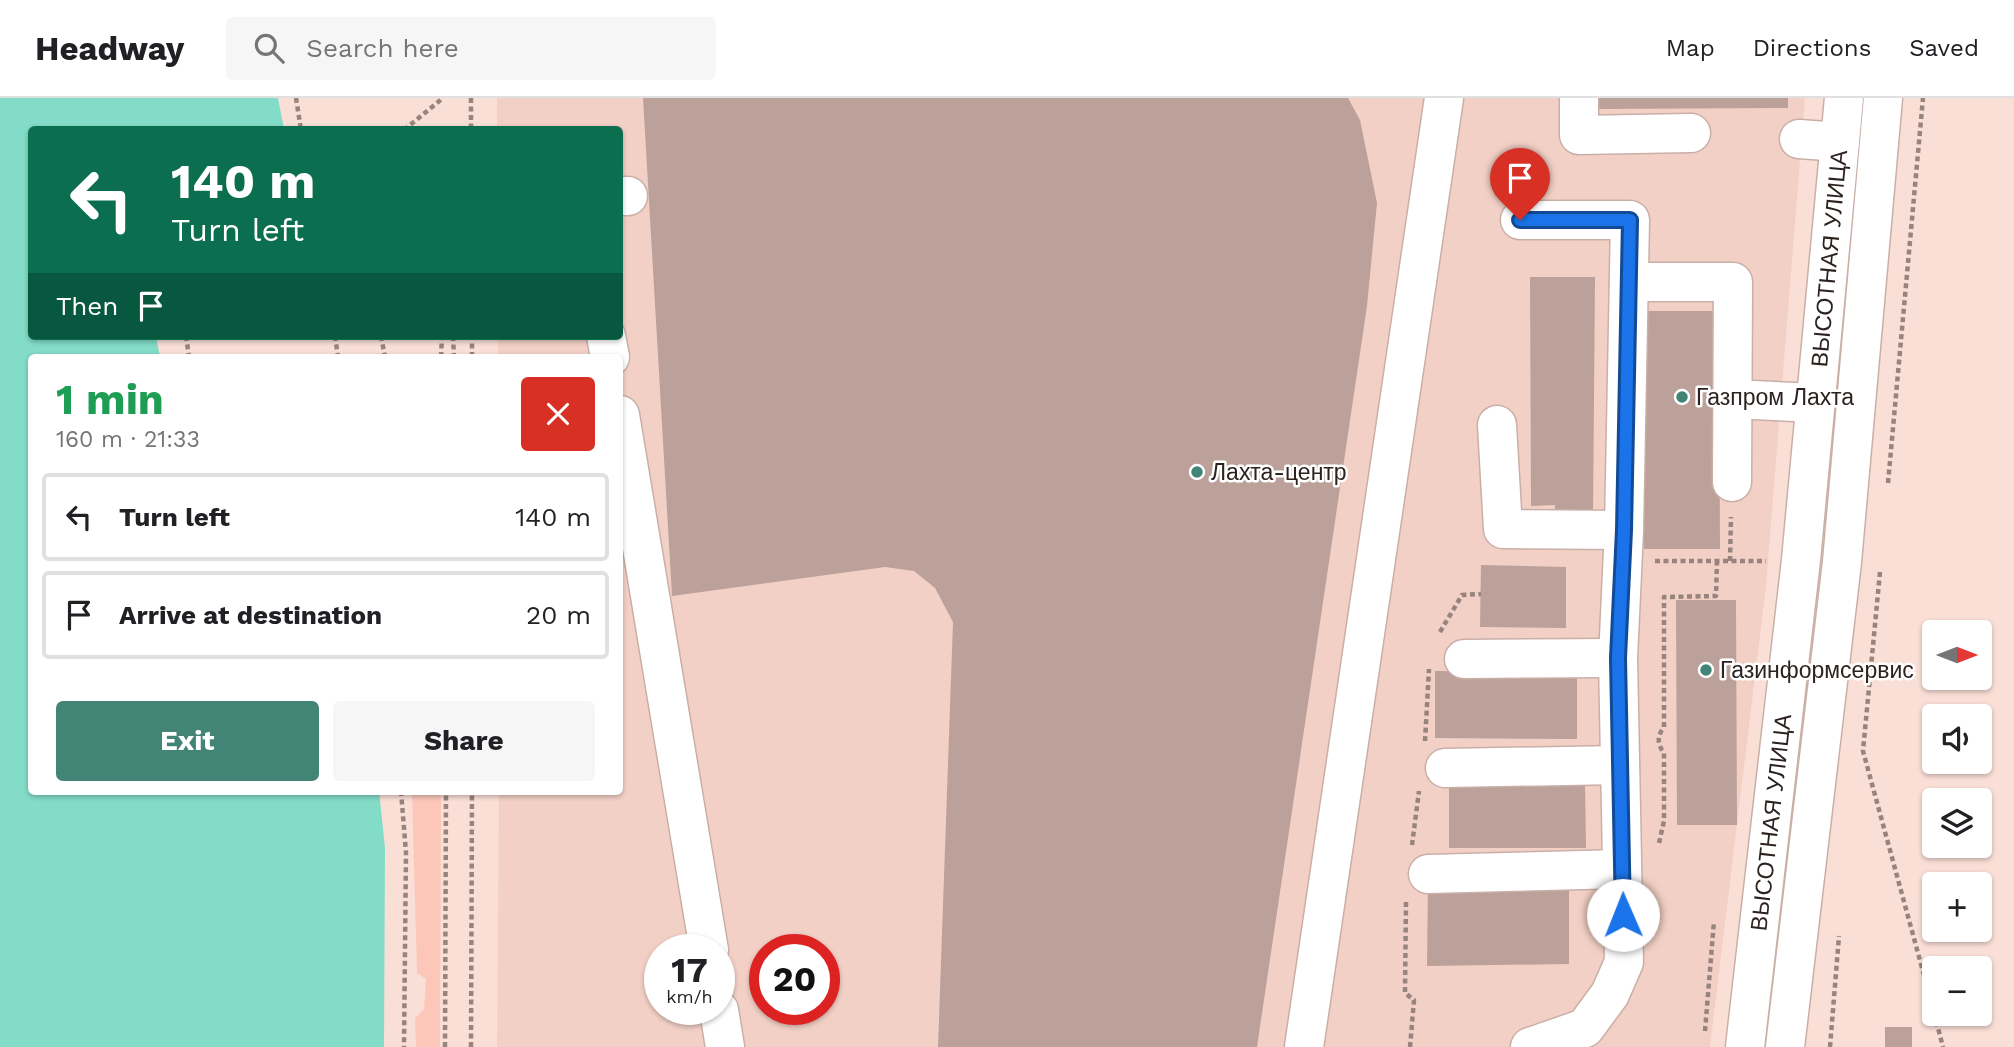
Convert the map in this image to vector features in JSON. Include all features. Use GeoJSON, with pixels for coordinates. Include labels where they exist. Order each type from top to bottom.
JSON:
{"type":"FeatureCollection","features":[{"type":"Feature","properties":{"kind":"street"},"geometry":{"type":"LineString","coordinates":[[1304,1047],[1444,98]]}},
{"type":"Feature","properties":{"kind":"street"},"geometry":{"type":"LineString","coordinates":[[1579,98],[1579,135],[1691,133]]}},
{"type":"Feature","properties":{"kind":"street","name":"ВЫСОТНАЯ УЛИЦА"},"geometry":{"type":"LineString","coordinates":[[1745,1047],[1801,560],[1844,98]]}},
{"type":"Feature","properties":{"kind":"street","name":"ВЫСОТНАЯ УЛИЦА"},"geometry":{"type":"LineString","coordinates":[[1785,1047],[1842,562],[1883,98]]}},
{"type":"Feature","properties":{"kind":"street"},"geometry":{"type":"LineString","coordinates":[[1799,139],[1840,142]]}},
{"type":"Feature","properties":{"kind":"street"},"geometry":{"type":"LineString","coordinates":[[1520,220],[1630,220],[1618,658],[1623,962],[1610,994],[1585,1028],[1530,1047]]}},
{"type":"Feature","properties":{"kind":"street"},"geometry":{"type":"LineString","coordinates":[[1629,282],[1734,282],[1732,482]]}},
{"type":"Feature","properties":{"kind":"street"},"geometry":{"type":"LineString","coordinates":[[1732,399],[1816,403]]}},
{"type":"Feature","properties":{"kind":"street"},"geometry":{"type":"LineString","coordinates":[[1497,425],[1503,529],[1623,546]]}},
{"type":"Feature","properties":{"kind":"street"},"geometry":{"type":"LineString","coordinates":[[623,433],[706,934]]}},
{"type":"Feature","properties":{"kind":"street"},"geometry":{"type":"LineString","coordinates":[[1444,652],[1618,658]]}},
{"type":"Feature","properties":{"kind":"street"},"geometry":{"type":"LineString","coordinates":[[1430,765],[1620,765]]}},
{"type":"Feature","properties":{"kind":"street"},"geometry":{"type":"LineString","coordinates":[[1415,874],[1622,869]]}},
{"type":"Feature","properties":{"kind":"street"},"geometry":{"type":"LineString","coordinates":[[721,1025],[725,1047]]}},
{"type":"Feature","properties":{"kind":"path"},"geometry":{"type":"LineString","coordinates":[[296,98],[300,126]]}},
{"type":"Feature","properties":{"kind":"path"},"geometry":{"type":"LineString","coordinates":[[409,126],[443,98]]}},
{"type":"Feature","properties":{"kind":"path"},"geometry":{"type":"LineString","coordinates":[[471,98],[471,126]]}},
{"type":"Feature","properties":{"kind":"path"},"geometry":{"type":"LineString","coordinates":[[1887,487],[1923,98]]}},
{"type":"Feature","properties":{"kind":"path"},"geometry":{"type":"LineString","coordinates":[[1623,546],[1717,561],[1801,560]]}},
{"type":"Feature","properties":{"kind":"path"},"geometry":{"type":"LineString","coordinates":[[1622,869],[1654,868],[1664,821],[1664,753],[1659,746],[1659,733],[1664,727],[1664,597],[1716,596],[1717,561]]}},
{"type":"Feature","properties":{"kind":"path"},"geometry":{"type":"LineString","coordinates":[[1880,570],[1863,751],[1922,969]]}},
{"type":"Feature","properties":{"kind":"path"},"geometry":{"type":"LineString","coordinates":[[1410,1047],[1414,1000],[1405,993],[1415,874],[1444,652],[1462,595],[1481,594]]}},
{"type":"Feature","properties":{"kind":"path"},"geometry":{"type":"LineString","coordinates":[[401,795],[406,853],[404,1047]]}},
{"type":"Feature","properties":{"kind":"path"},"geometry":{"type":"LineString","coordinates":[[445,1047],[446,795]]}},
{"type":"Feature","properties":{"kind":"path"},"geometry":{"type":"LineString","coordinates":[[471,795],[471,1047]]}},
{"type":"Feature","properties":{"kind":"path"},"geometry":{"type":"LineString","coordinates":[[1705,1031],[1714,921]]}},
{"type":"Feature","properties":{"kind":"path"},"geometry":{"type":"LineString","coordinates":[[1830,1047],[1839,936]]}},
{"type":"Feature","properties":{"kind":"path"},"geometry":{"type":"LineString","coordinates":[[1937,1026],[1943,1047]]}},
{"type":"Feature","properties":{"kind":"shaded area","name":"Лахта-центр"},"geometry":{"type":"Polygon","coordinates":[[[497,98],[1805,98],[1766,586],[1710,1047],[497,1047],[499,795],[623,795],[623,354],[498,354],[498,340],[623,340],[623,126],[497,126],[497,98]]]}},
{"type":"Feature","properties":{"kind":"shaded area"},"geometry":{"type":"Polygon","coordinates":[[[412,795],[441,795],[440,1047],[416,1047],[415,1018],[424,1009],[426,979],[417,973],[412,795]]]}},
{"type":"Feature","properties":{"kind":"water"},"geometry":{"type":"Polygon","coordinates":[[[0,98],[278,98],[283,126],[28,126],[28,340],[157,340],[159,354],[28,354],[28,795],[379,795],[385,848],[384,1047],[0,1047],[0,98]]]}},
{"type":"Feature","properties":{"kind":"building"},"geometry":{"type":"Polygon","coordinates":[[[643,98],[1348,98],[1360,120],[1377,203],[1367,306],[1257,1047],[938,1047],[953,622],[935,588],[914,571],[885,567],[672,596],[643,98]]]}},
{"type":"Feature","properties":{"kind":"building"},"geometry":{"type":"Polygon","coordinates":[[[1598,98],[1788,98],[1788,108],[1598,109],[1598,98]]]}},
{"type":"Feature","properties":{"kind":"building"},"geometry":{"type":"Polygon","coordinates":[[[1530,277],[1595,277],[1593,517],[1555,516],[1555,505],[1531,506],[1530,277]]]}},
{"type":"Feature","properties":{"kind":"building","name":"Газпром Лахта"},"geometry":{"type":"Polygon","coordinates":[[[1643,311],[1719,311],[1720,549],[1644,549],[1643,311]]]}},
{"type":"Feature","properties":{"kind":"building"},"geometry":{"type":"Polygon","coordinates":[[[1481,565],[1566,567],[1566,628],[1480,627],[1481,565]]]}},
{"type":"Feature","properties":{"kind":"building","name":"Газинформсервис"},"geometry":{"type":"Polygon","coordinates":[[[1676,600],[1736,600],[1737,825],[1677,825],[1676,600]]]}},
{"type":"Feature","properties":{"kind":"building"},"geometry":{"type":"Polygon","coordinates":[[[1435,671],[1577,672],[1577,739],[1435,738],[1435,671]]]}},
{"type":"Feature","properties":{"kind":"building"},"geometry":{"type":"Polygon","coordinates":[[[1449,783],[1585,783],[1586,848],[1449,848],[1449,783]]]}},
{"type":"Feature","properties":{"kind":"building"},"geometry":{"type":"Polygon","coordinates":[[[1569,878],[1569,964],[1427,966],[1428,881],[1569,878]]]}},
{"type":"Feature","properties":{"kind":"building"},"geometry":{"type":"Polygon","coordinates":[[[1885,1027],[1912,1027],[1912,1047],[1885,1047],[1885,1027]]]}},
{"type":"Feature","properties":{"kind":"place","name":"Газпром Лахта"},"geometry":{"type":"Point","coordinates":[1682,397]}},
{"type":"Feature","properties":{"kind":"place","name":"Лахта-центр"},"geometry":{"type":"Point","coordinates":[1197,472]}},
{"type":"Feature","properties":{"kind":"place","name":"Газинформсервис"},"geometry":{"type":"Point","coordinates":[1706,670]}},
{"type":"Feature","properties":{"kind":"route"},"geometry":{"type":"LineString","coordinates":[[1520,220],[1630,220],[1624,530],[1618,658],[1623,915]]}}]}
